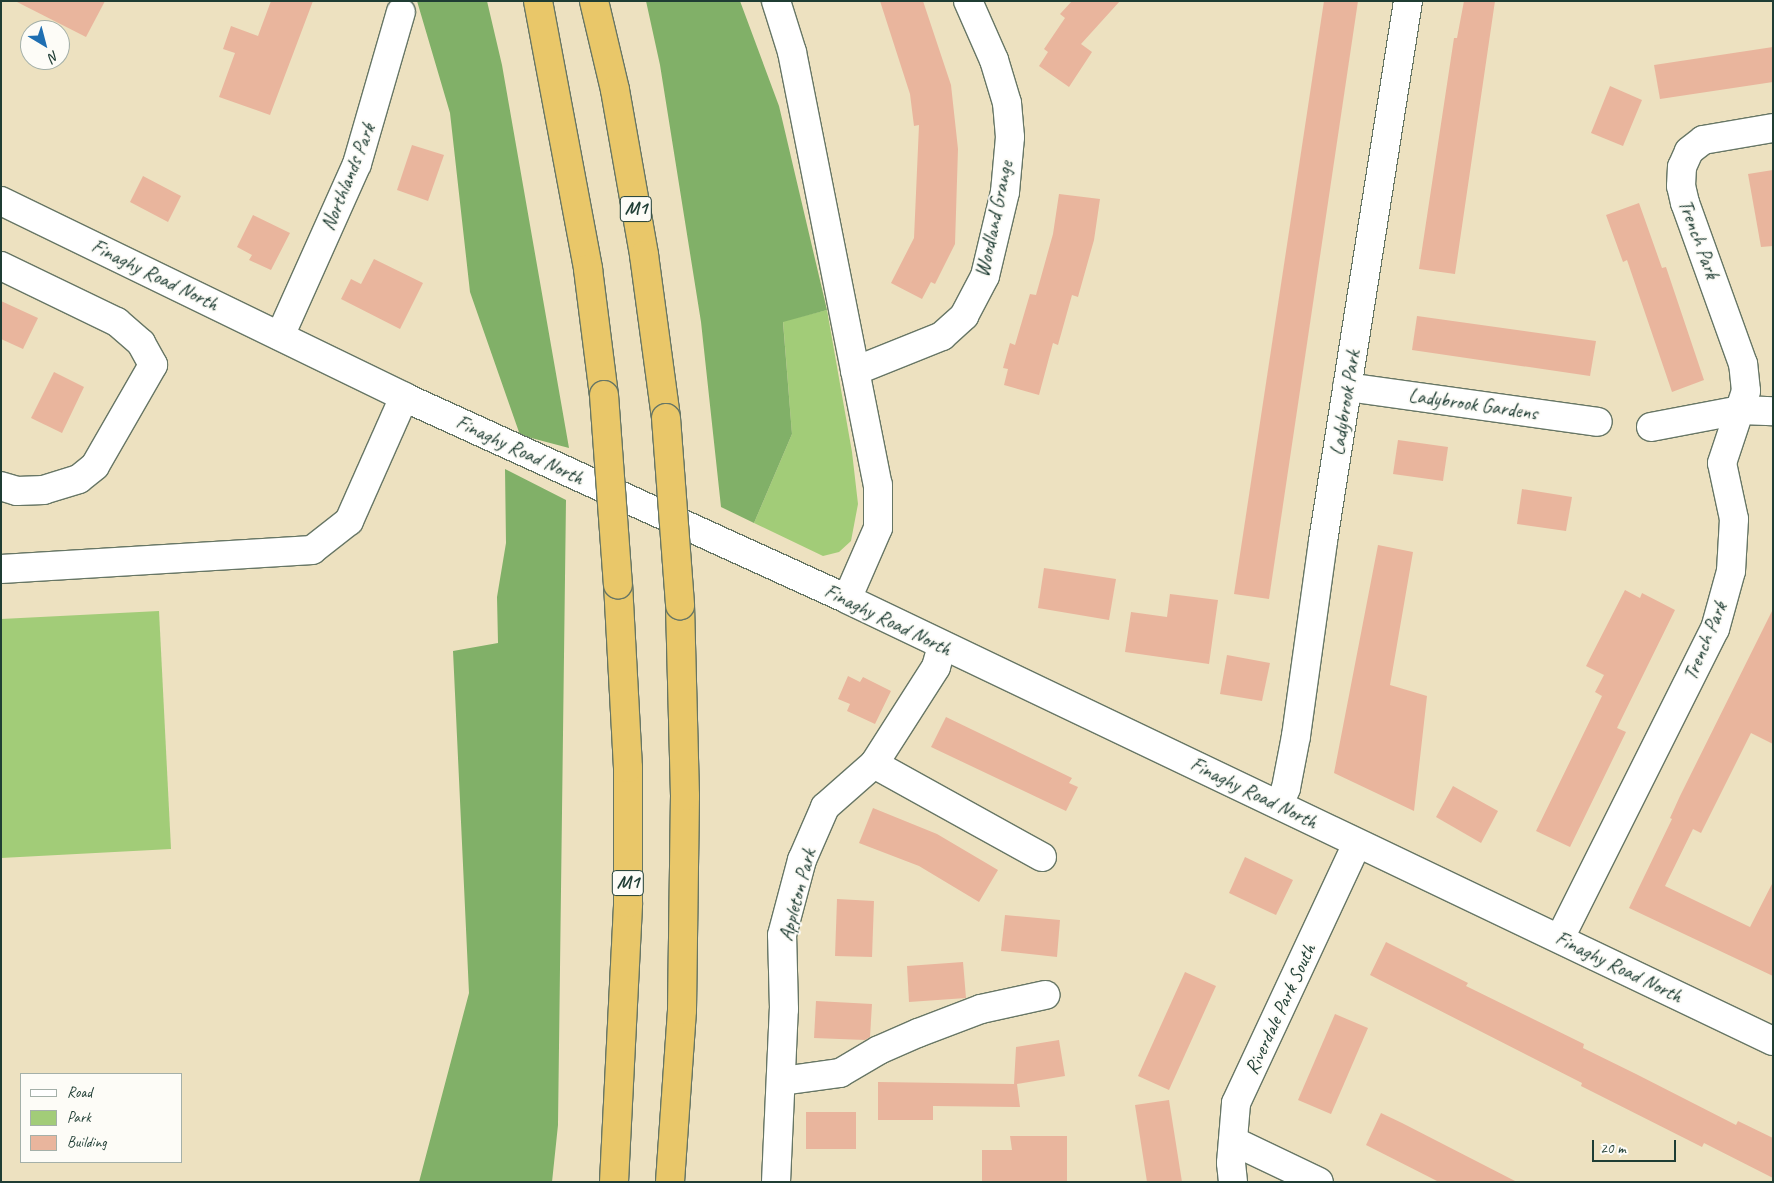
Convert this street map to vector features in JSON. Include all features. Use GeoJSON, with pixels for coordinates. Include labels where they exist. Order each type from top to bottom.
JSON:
{"type":"FeatureCollection","features":[{"type":"Feature","properties":{"kind":"highway","name":"M1"},"geometry":{"type":"LineString","coordinates":[[538,1],[588,269],[604,395],[618,584],[628,768],[628,884],[614,1182]]}},
{"type":"Feature","properties":{"kind":"highway","name":"M1"},"geometry":{"type":"LineString","coordinates":[[594,1],[615,90],[644,255],[666,418],[680,605],[685,825],[682,1010],[670,1182]]}},
{"type":"Feature","properties":{"kind":"street"},"geometry":{"type":"LineString","coordinates":[[776,1],[792,52],[878,485],[878,528],[847,600]]}},
{"type":"Feature","properties":{"kind":"street","name":"Woodland Grange"},"geometry":{"type":"LineString","coordinates":[[855,371],[942,336],[964,316],[986,276],[1004,192],[1010,137],[1007,103],[994,60],[968,1]]}},
{"type":"Feature","properties":{"kind":"street","name":"Ladybrook Park"},"geometry":{"type":"LineString","coordinates":[[1279,804],[1286,788],[1296,736],[1347,387],[1408,1]]}},
{"type":"Feature","properties":{"kind":"street","name":"Northlands Park"},"geometry":{"type":"LineString","coordinates":[[280,336],[357,164],[401,12]]}},
{"type":"Feature","properties":{"kind":"street","name":"Trench Park"},"geometry":{"type":"LineString","coordinates":[[1560,938],[1715,629],[1731,571],[1734,519],[1722,463],[1729,433],[1740,410],[1746,391],[1743,364],[1685,203],[1681,186],[1682,167],[1690,151],[1703,140],[1773,128]]}},
{"type":"Feature","properties":{"kind":"street","name":"Finaghy Road North"},"geometry":{"type":"LineString","coordinates":[[1,201],[404,397],[847,600],[1279,804],[1357,844],[1560,938],[1773,1041]]}},
{"type":"Feature","properties":{"kind":"street"},"geometry":{"type":"LineString","coordinates":[[1,266],[117,322],[141,343],[153,365],[95,466],[79,479],[44,490],[17,491],[1,486]]}},
{"type":"Feature","properties":{"kind":"street","name":"Ladybrook Gardens"},"geometry":{"type":"LineString","coordinates":[[1347,387],[1598,422]]}},
{"type":"Feature","properties":{"kind":"street"},"geometry":{"type":"LineString","coordinates":[[1,568],[312,550],[349,521],[404,397]]}},
{"type":"Feature","properties":{"kind":"street"},"geometry":{"type":"LineString","coordinates":[[1651,427],[1740,410],[1773,411]]}},
{"type":"Feature","properties":{"kind":"street","name":"Appleton Park"},"geometry":{"type":"LineString","coordinates":[[776,1182],[784,1009],[782,935],[802,860],[826,807],[874,764],[936,667],[942,646]]}},
{"type":"Feature","properties":{"kind":"street"},"geometry":{"type":"LineString","coordinates":[[874,764],[1042,857]]}},
{"type":"Feature","properties":{"kind":"street","name":"Riverdale Park South"},"geometry":{"type":"LineString","coordinates":[[1234,1182],[1233,1141],[1236,1104],[1357,844]]}},
{"type":"Feature","properties":{"kind":"street"},"geometry":{"type":"LineString","coordinates":[[782,1081],[840,1073],[880,1050],[981,1009],[1045,994]]}},
{"type":"Feature","properties":{"kind":"street"},"geometry":{"type":"LineString","coordinates":[[1233,1141],[1319,1182]]}},
{"type":"Feature","properties":{"kind":"green space"},"geometry":{"type":"Polygon","coordinates":[[[417,1],[487,1],[502,65],[569,448],[520,435],[470,292],[450,113],[417,1]]]}},
{"type":"Feature","properties":{"kind":"green space"},"geometry":{"type":"Polygon","coordinates":[[[646,1],[740,1],[779,106],[827,310],[783,322],[792,434],[754,523],[721,507],[701,322],[660,65],[646,1]]]}},
{"type":"Feature","properties":{"kind":"green space"},"geometry":{"type":"Polygon","coordinates":[[[827,310],[852,452],[858,504],[851,541],[839,552],[823,556],[754,523],[792,434],[783,321],[827,310]]]}},
{"type":"Feature","properties":{"kind":"green space"},"geometry":{"type":"Polygon","coordinates":[[[505,469],[566,500],[558,1125],[552,1182],[419,1182],[469,993],[453,651],[498,643],[497,597],[506,543],[505,469]]]}},
{"type":"Feature","properties":{"kind":"green space"},"geometry":{"type":"Polygon","coordinates":[[[159,611],[171,849],[1,858],[1,619],[159,611]]]}},
{"type":"Feature","properties":{"kind":"building"},"geometry":{"type":"Polygon","coordinates":[[[15,1],[105,1],[86,37],[70,29],[70,20],[52,20],[15,1]]]}},
{"type":"Feature","properties":{"kind":"building"},"geometry":{"type":"Polygon","coordinates":[[[271,1],[313,1],[270,115],[219,97],[235,53],[223,49],[231,26],[258,36],[271,1]]]}},
{"type":"Feature","properties":{"kind":"building"},"geometry":{"type":"Polygon","coordinates":[[[880,1],[923,1],[951,85],[958,149],[955,244],[935,284],[931,282],[922,299],[891,283],[914,238],[919,125],[914,126],[910,94],[880,1]]]}},
{"type":"Feature","properties":{"kind":"building"},"geometry":{"type":"Polygon","coordinates":[[[1072,1],[1120,1],[1081,44],[1092,52],[1069,87],[1039,66],[1048,52],[1044,49],[1065,18],[1060,14],[1072,1]]]}},
{"type":"Feature","properties":{"kind":"building"},"geometry":{"type":"Polygon","coordinates":[[[1324,1],[1358,1],[1269,599],[1234,594],[1324,1]]]}},
{"type":"Feature","properties":{"kind":"building"},"geometry":{"type":"Polygon","coordinates":[[[1464,1],[1495,1],[1455,274],[1419,269],[1454,38],[1457,38],[1464,1]]]}},
{"type":"Feature","properties":{"kind":"building"},"geometry":{"type":"Polygon","coordinates":[[[1773,47],[1773,82],[1660,99],[1654,65],[1773,47]]]}},
{"type":"Feature","properties":{"kind":"building"},"geometry":{"type":"Polygon","coordinates":[[[1610,86],[1642,100],[1623,146],[1591,133],[1610,86]]]}},
{"type":"Feature","properties":{"kind":"building"},"geometry":{"type":"Polygon","coordinates":[[[412,145],[444,155],[428,201],[397,190],[412,145]]]}},
{"type":"Feature","properties":{"kind":"building"},"geometry":{"type":"Polygon","coordinates":[[[1773,170],[1773,246],[1761,247],[1748,174],[1773,170]]]}},
{"type":"Feature","properties":{"kind":"building"},"geometry":{"type":"Polygon","coordinates":[[[143,176],[181,196],[168,222],[130,202],[143,176]]]}},
{"type":"Feature","properties":{"kind":"building"},"geometry":{"type":"Polygon","coordinates":[[[1059,194],[1100,199],[1094,240],[1078,297],[1072,295],[1058,345],[1053,343],[1039,395],[1004,385],[1008,369],[1003,368],[1010,343],[1015,345],[1030,294],[1036,295],[1053,234],[1059,194]]]}},
{"type":"Feature","properties":{"kind":"building"},"geometry":{"type":"Polygon","coordinates":[[[1639,203],[1662,268],[1666,267],[1704,380],[1672,392],[1627,260],[1623,262],[1606,215],[1639,203]]]}},
{"type":"Feature","properties":{"kind":"building"},"geometry":{"type":"Polygon","coordinates":[[[253,215],[290,233],[271,270],[249,260],[252,255],[237,247],[253,215]]]}},
{"type":"Feature","properties":{"kind":"building"},"geometry":{"type":"Polygon","coordinates":[[[374,259],[423,283],[400,329],[341,299],[351,279],[361,284],[374,259]]]}},
{"type":"Feature","properties":{"kind":"building"},"geometry":{"type":"Polygon","coordinates":[[[1,301],[38,318],[23,349],[1,339],[1,301]]]}},
{"type":"Feature","properties":{"kind":"building"},"geometry":{"type":"Polygon","coordinates":[[[1417,316],[1596,341],[1590,376],[1412,350],[1417,316]]]}},
{"type":"Feature","properties":{"kind":"building"},"geometry":{"type":"Polygon","coordinates":[[[54,372],[84,387],[62,433],[31,418],[54,372]]]}},
{"type":"Feature","properties":{"kind":"building"},"geometry":{"type":"Polygon","coordinates":[[[1398,440],[1448,447],[1443,481],[1393,474],[1398,440]]]}},
{"type":"Feature","properties":{"kind":"building"},"geometry":{"type":"Polygon","coordinates":[[[1522,489],[1572,497],[1566,531],[1517,524],[1522,489]]]}},
{"type":"Feature","properties":{"kind":"building"},"geometry":{"type":"Polygon","coordinates":[[[1378,545],[1413,552],[1390,685],[1427,696],[1414,811],[1334,773],[1378,545]]]}},
{"type":"Feature","properties":{"kind":"building"},"geometry":{"type":"Polygon","coordinates":[[[1044,568],[1116,579],[1109,620],[1038,608],[1044,568]]]}},
{"type":"Feature","properties":{"kind":"building"},"geometry":{"type":"Polygon","coordinates":[[[1625,590],[1640,598],[1642,593],[1675,610],[1617,728],[1626,732],[1570,847],[1536,831],[1602,696],[1595,692],[1604,675],[1586,666],[1625,590]]]}},
{"type":"Feature","properties":{"kind":"building"},"geometry":{"type":"Polygon","coordinates":[[[1170,594],[1218,600],[1209,664],[1125,652],[1131,612],[1167,617],[1170,594]]]}},
{"type":"Feature","properties":{"kind":"building"},"geometry":{"type":"Polygon","coordinates":[[[1773,609],[1773,744],[1751,733],[1701,833],[1693,829],[1665,886],[1750,927],[1773,882],[1773,976],[1629,908],[1672,819],[1670,818],[1680,796],[1773,609]]]}},
{"type":"Feature","properties":{"kind":"building"},"geometry":{"type":"Polygon","coordinates":[[[1227,655],[1270,663],[1262,701],[1220,694],[1227,655]]]}},
{"type":"Feature","properties":{"kind":"building"},"geometry":{"type":"Polygon","coordinates":[[[848,676],[860,682],[863,677],[891,691],[875,724],[847,711],[850,704],[838,699],[848,676]]]}},
{"type":"Feature","properties":{"kind":"building"},"geometry":{"type":"Polygon","coordinates":[[[946,717],[1072,778],[1069,783],[1078,787],[1066,811],[931,747],[946,717]]]}},
{"type":"Feature","properties":{"kind":"building"},"geometry":{"type":"Polygon","coordinates":[[[1453,786],[1498,811],[1481,843],[1436,817],[1453,786]]]}},
{"type":"Feature","properties":{"kind":"building"},"geometry":{"type":"Polygon","coordinates":[[[873,808],[937,834],[998,870],[979,902],[919,866],[859,843],[873,808]]]}},
{"type":"Feature","properties":{"kind":"building"},"geometry":{"type":"Polygon","coordinates":[[[1245,857],[1293,880],[1276,915],[1229,893],[1245,857]]]}},
{"type":"Feature","properties":{"kind":"building"},"geometry":{"type":"Polygon","coordinates":[[[837,899],[874,901],[872,957],[835,956],[837,899]]]}},
{"type":"Feature","properties":{"kind":"building"},"geometry":{"type":"Polygon","coordinates":[[[1005,915],[1060,920],[1057,957],[1001,951],[1005,915]]]}},
{"type":"Feature","properties":{"kind":"building"},"geometry":{"type":"Polygon","coordinates":[[[1386,942],[1468,983],[1466,986],[1584,1044],[1583,1048],[1736,1125],[1738,1121],[1773,1138],[1773,1178],[1704,1143],[1702,1147],[1581,1086],[1582,1083],[1370,975],[1386,942]]]}},
{"type":"Feature","properties":{"kind":"building"},"geometry":{"type":"Polygon","coordinates":[[[963,962],[966,998],[909,1002],[907,966],[963,962]]]}},
{"type":"Feature","properties":{"kind":"building"},"geometry":{"type":"Polygon","coordinates":[[[1185,972],[1216,986],[1169,1090],[1138,1076],[1185,972]]]}},
{"type":"Feature","properties":{"kind":"building"},"geometry":{"type":"Polygon","coordinates":[[[816,1001],[872,1004],[870,1037],[865,1040],[814,1038],[816,1001]]]}},
{"type":"Feature","properties":{"kind":"building"},"geometry":{"type":"Polygon","coordinates":[[[1335,1014],[1368,1028],[1331,1114],[1298,1100],[1335,1014]]]}},
{"type":"Feature","properties":{"kind":"building"},"geometry":{"type":"Polygon","coordinates":[[[1059,1040],[1065,1076],[1017,1084],[1020,1107],[933,1106],[933,1120],[878,1120],[878,1082],[1014,1084],[1016,1047],[1059,1040]]]}},
{"type":"Feature","properties":{"kind":"building"},"geometry":{"type":"Polygon","coordinates":[[[1169,1100],[1182,1182],[1147,1182],[1135,1105],[1169,1100]]]}},
{"type":"Feature","properties":{"kind":"building"},"geometry":{"type":"Polygon","coordinates":[[[806,1112],[856,1112],[856,1149],[806,1149],[806,1112]]]}},
{"type":"Feature","properties":{"kind":"building"},"geometry":{"type":"Polygon","coordinates":[[[1381,1113],[1517,1182],[1439,1182],[1366,1145],[1381,1113]]]}},
{"type":"Feature","properties":{"kind":"building"},"geometry":{"type":"Polygon","coordinates":[[[1010,1136],[1067,1136],[1067,1182],[982,1182],[982,1150],[1012,1150],[1010,1136]]]}}]}
